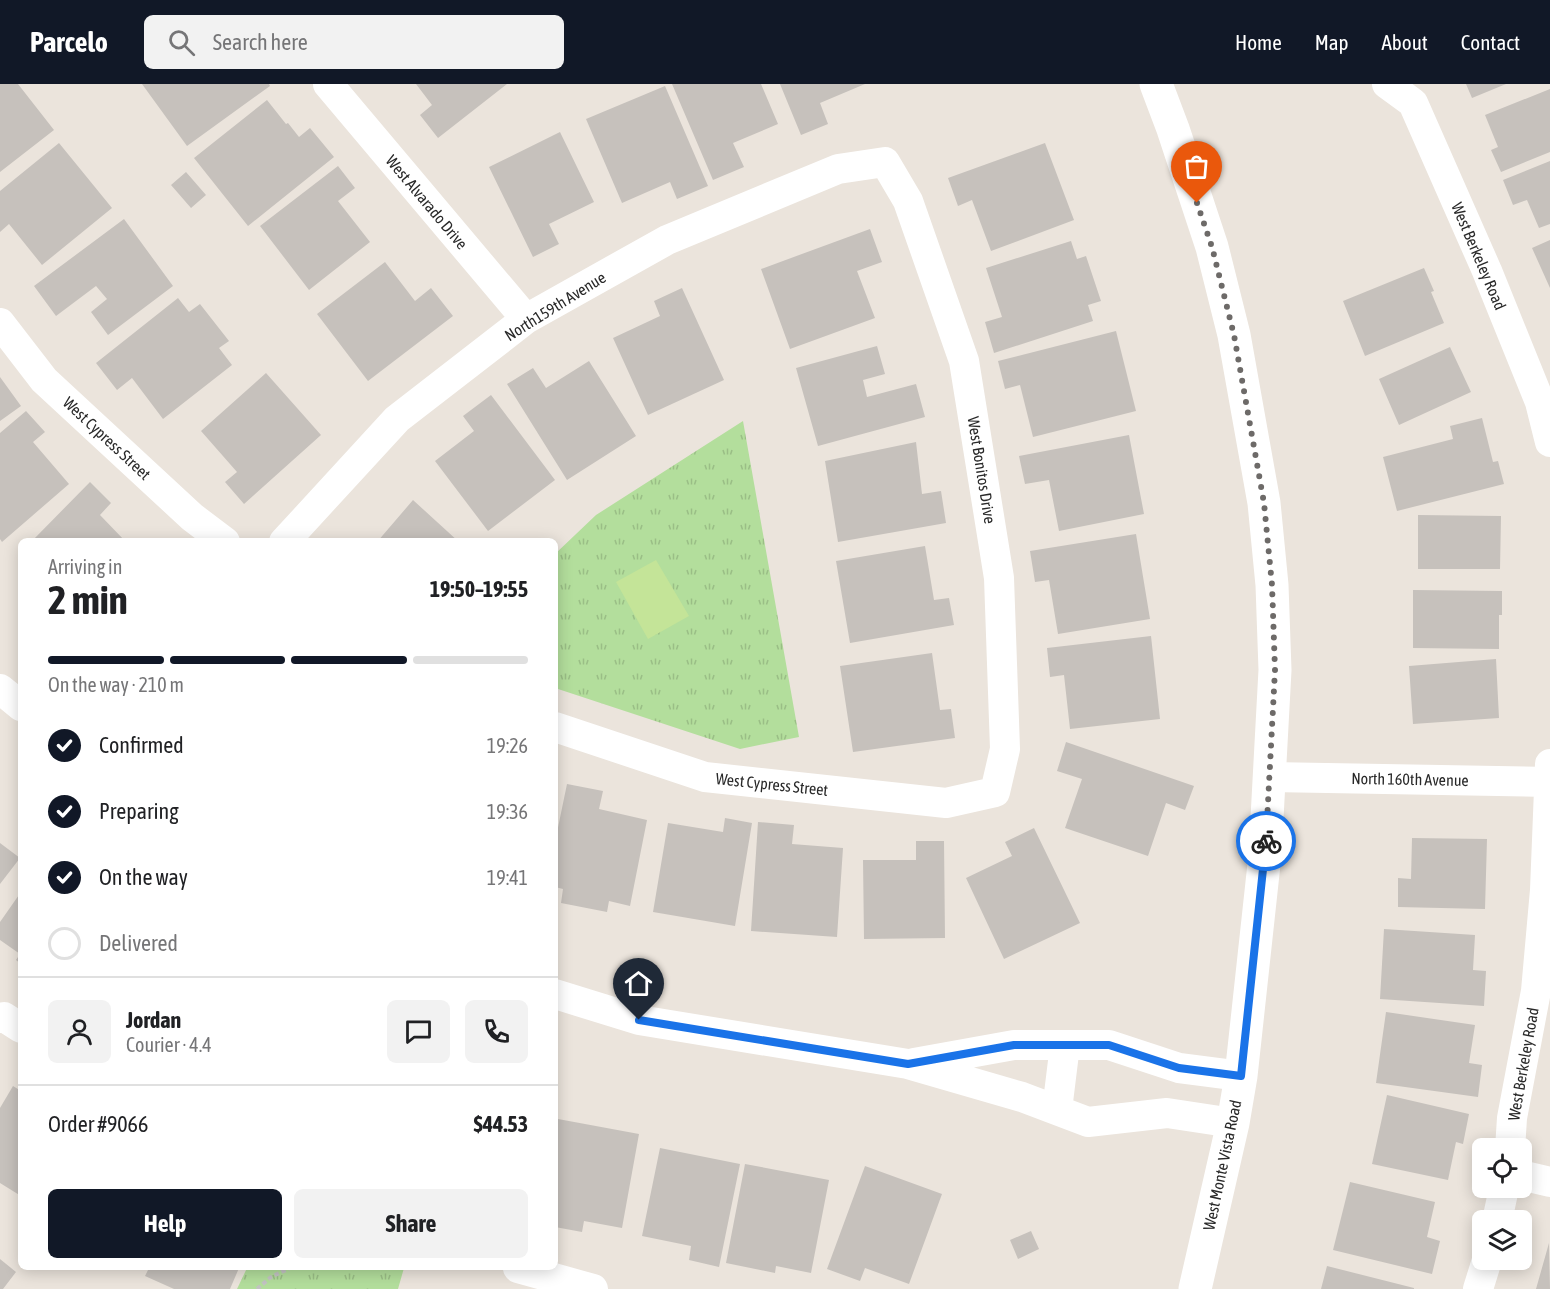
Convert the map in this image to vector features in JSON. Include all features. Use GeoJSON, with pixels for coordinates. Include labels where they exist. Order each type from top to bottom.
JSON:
{"type":"FeatureCollection","features":[{"type":"Feature","properties":{"kind":"street","name":"West Alvarado Drive"},"geometry":{"type":"LineString","coordinates":[[328,84],[526,320]]}},
{"type":"Feature","properties":{"kind":"street","name":"West Monte Vista Road"},"geometry":{"type":"LineString","coordinates":[[1156,84],[1212,247],[1234,335],[1264,503],[1272,585],[1275,670],[1265,855],[1241,1076],[1233,1123],[1195,1289]]}},
{"type":"Feature","properties":{"kind":"street","name":"West Berkeley Road"},"geometry":{"type":"LineString","coordinates":[[1387,84],[1413,104],[1487,271],[1540,402],[1550,442]]}},
{"type":"Feature","properties":{"kind":"street","name":"North159th Avenue"},"geometry":{"type":"LineString","coordinates":[[288,538],[397,419],[526,320],[667,240],[838,169],[885,162]]}},
{"type":"Feature","properties":{"kind":"street","name":"West Bonitos Drive"},"geometry":{"type":"LineString","coordinates":[[885,162],[908,201],[964,361],[999,578],[1005,749],[995,792]]}},
{"type":"Feature","properties":{"kind":"street","name":"West Cypress Street"},"geometry":{"type":"LineString","coordinates":[[0,323],[44,380],[192,517],[220,538]]}},
{"type":"Feature","properties":{"kind":"street"},"geometry":{"type":"LineString","coordinates":[[0,689],[18,704]]}},
{"type":"Feature","properties":{"kind":"street","name":"West Cypress Street"},"geometry":{"type":"LineString","coordinates":[[558,729],[705,777],[946,803],[995,792]]}},
{"type":"Feature","properties":{"kind":"street","name":"West Berkeley Road"},"geometry":{"type":"LineString","coordinates":[[1511,1138],[1512,1118],[1536,991],[1545,890],[1550,764]]}},
{"type":"Feature","properties":{"kind":"street","name":"North 160th Avenue"},"geometry":{"type":"LineString","coordinates":[[1270,777],[1550,782]]}},
{"type":"Feature","properties":{"kind":"street"},"geometry":{"type":"LineString","coordinates":[[558,995],[639,1020],[908,1064],[1022,1097],[1088,1122],[1167,1113],[1233,1123]]}},
{"type":"Feature","properties":{"kind":"street"},"geometry":{"type":"LineString","coordinates":[[0,1018],[4,1017],[18,1026]]}},
{"type":"Feature","properties":{"kind":"street"},"geometry":{"type":"LineString","coordinates":[[908,1064],[1014,1045],[1109,1045],[1179,1068],[1241,1076]]}},
{"type":"Feature","properties":{"kind":"street"},"geometry":{"type":"LineString","coordinates":[[1057,1110],[1065,1045]]}},
{"type":"Feature","properties":{"kind":"street"},"geometry":{"type":"LineString","coordinates":[[1532,1177],[1550,1182]]}},
{"type":"Feature","properties":{"kind":"street"},"geometry":{"type":"LineString","coordinates":[[525,1270],[593,1289]]}},
{"type":"Feature","properties":{"kind":"street"},"geometry":{"type":"LineString","coordinates":[[1478,1289],[1484,1270]]}},
{"type":"Feature","properties":{"kind":"path"},"geometry":{"type":"LineString","coordinates":[[257,1289],[286,1270]]}},
{"type":"Feature","properties":{"kind":"green space"},"geometry":{"type":"Polygon","coordinates":[[[743,421],[799,737],[740,749],[558,689],[558,551],[596,515],[743,421]]]}},
{"type":"Feature","properties":{"kind":"green space"},"geometry":{"type":"Polygon","coordinates":[[[656,560],[689,616],[648,639],[616,582],[656,560]]]}},
{"type":"Feature","properties":{"kind":"green space"},"geometry":{"type":"Polygon","coordinates":[[[246,1270],[403,1270],[398,1289],[237,1289],[246,1270]]]}},
{"type":"Feature","properties":{"kind":"building"},"geometry":{"type":"Polygon","coordinates":[[[0,84],[18,84],[54,130],[0,172],[0,84]]]}},
{"type":"Feature","properties":{"kind":"building"},"geometry":{"type":"Polygon","coordinates":[[[142,84],[269,84],[270,86],[187,146],[142,84]]]}},
{"type":"Feature","properties":{"kind":"building"},"geometry":{"type":"Polygon","coordinates":[[[416,84],[507,84],[438,138],[420,115],[432,105],[416,84]]]}},
{"type":"Feature","properties":{"kind":"building"},"geometry":{"type":"Polygon","coordinates":[[[672,84],[761,84],[778,124],[733,143],[744,167],[713,180],[672,84]]]}},
{"type":"Feature","properties":{"kind":"building"},"geometry":{"type":"Polygon","coordinates":[[[780,84],[865,84],[820,103],[828,124],[801,135],[780,84]]]}},
{"type":"Feature","properties":{"kind":"building"},"geometry":{"type":"Polygon","coordinates":[[[1466,84],[1506,84],[1472,98],[1466,84]]]}},
{"type":"Feature","properties":{"kind":"building"},"geometry":{"type":"Polygon","coordinates":[[[665,86],[708,186],[677,199],[670,182],[622,203],[586,119],[665,86]]]}},
{"type":"Feature","properties":{"kind":"building"},"geometry":{"type":"Polygon","coordinates":[[[1550,89],[1550,152],[1501,172],[1491,150],[1498,147],[1485,115],[1550,89]]]}},
{"type":"Feature","properties":{"kind":"building"},"geometry":{"type":"Polygon","coordinates":[[[267,100],[299,137],[310,128],[334,157],[248,226],[194,158],[267,100]]]}},
{"type":"Feature","properties":{"kind":"building"},"geometry":{"type":"Polygon","coordinates":[[[560,132],[594,202],[549,224],[559,244],[533,257],[489,167],[560,132]]]}},
{"type":"Feature","properties":{"kind":"building"},"geometry":{"type":"Polygon","coordinates":[[[59,143],[112,208],[42,265],[9,224],[0,232],[0,191],[59,143]]]}},
{"type":"Feature","properties":{"kind":"building"},"geometry":{"type":"Polygon","coordinates":[[[1045,143],[1074,220],[991,251],[972,200],[958,206],[948,178],[1045,143]]]}},
{"type":"Feature","properties":{"kind":"building"},"geometry":{"type":"Polygon","coordinates":[[[1550,161],[1550,224],[1539,228],[1527,200],[1513,205],[1503,180],[1550,161]]]}},
{"type":"Feature","properties":{"kind":"building"},"geometry":{"type":"Polygon","coordinates":[[[338,166],[355,188],[338,201],[370,242],[309,290],[260,226],[338,166]]]}},
{"type":"Feature","properties":{"kind":"building"},"geometry":{"type":"Polygon","coordinates":[[[186,172],[206,195],[191,208],[171,185],[186,172]]]}},
{"type":"Feature","properties":{"kind":"building"},"geometry":{"type":"Polygon","coordinates":[[[124,219],[173,286],[108,335],[91,312],[107,299],[96,286],[56,316],[34,286],[124,219]]]}},
{"type":"Feature","properties":{"kind":"building"},"geometry":{"type":"Polygon","coordinates":[[[870,229],[882,262],[857,271],[875,318],[790,349],[761,269],[870,229]]]}},
{"type":"Feature","properties":{"kind":"building"},"geometry":{"type":"Polygon","coordinates":[[[1550,240],[1550,288],[1532,248],[1550,240]]]}},
{"type":"Feature","properties":{"kind":"building"},"geometry":{"type":"Polygon","coordinates":[[[1071,241],[1077,259],[1086,256],[1101,301],[1088,305],[1093,321],[994,353],[985,322],[1002,317],[986,268],[1071,241]]]}},
{"type":"Feature","properties":{"kind":"building"},"geometry":{"type":"Polygon","coordinates":[[[385,262],[415,301],[431,288],[453,316],[368,381],[317,314],[385,262]]]}},
{"type":"Feature","properties":{"kind":"building"},"geometry":{"type":"Polygon","coordinates":[[[1424,268],[1444,323],[1365,356],[1343,301],[1424,268]]]}},
{"type":"Feature","properties":{"kind":"building"},"geometry":{"type":"Polygon","coordinates":[[[682,288],[724,380],[648,415],[613,338],[660,316],[654,301],[682,288]]]}},
{"type":"Feature","properties":{"kind":"building"},"geometry":{"type":"Polygon","coordinates":[[[178,298],[189,312],[200,304],[229,341],[219,348],[232,365],[163,419],[132,378],[117,390],[96,363],[178,298]]]}},
{"type":"Feature","properties":{"kind":"building"},"geometry":{"type":"Polygon","coordinates":[[[1116,331],[1136,411],[1033,437],[1020,385],[1005,389],[998,361],[1116,331]]]}},
{"type":"Feature","properties":{"kind":"building"},"geometry":{"type":"Polygon","coordinates":[[[877,346],[885,374],[863,380],[867,397],[916,384],[925,417],[818,446],[796,368],[877,346]]]}},
{"type":"Feature","properties":{"kind":"building"},"geometry":{"type":"Polygon","coordinates":[[[1450,347],[1471,392],[1399,425],[1379,379],[1450,347]]]}},
{"type":"Feature","properties":{"kind":"building"},"geometry":{"type":"Polygon","coordinates":[[[589,361],[636,436],[567,480],[507,384],[533,368],[546,388],[589,361]]]}},
{"type":"Feature","properties":{"kind":"building"},"geometry":{"type":"Polygon","coordinates":[[[266,373],[321,435],[244,504],[225,482],[237,472],[201,431],[266,373]]]}},
{"type":"Feature","properties":{"kind":"building"},"geometry":{"type":"Polygon","coordinates":[[[0,377],[21,406],[0,421],[0,377]]]}},
{"type":"Feature","properties":{"kind":"building"},"geometry":{"type":"Polygon","coordinates":[[[491,395],[555,480],[488,531],[435,461],[474,431],[463,416],[491,395]]]}},
{"type":"Feature","properties":{"kind":"building"},"geometry":{"type":"Polygon","coordinates":[[[26,411],[45,432],[33,442],[69,484],[2,542],[0,539],[0,433],[26,411]]]}},
{"type":"Feature","properties":{"kind":"building"},"geometry":{"type":"Polygon","coordinates":[[[1482,418],[1493,462],[1498,461],[1504,484],[1397,511],[1383,457],[1453,439],[1450,426],[1482,418]]]}},
{"type":"Feature","properties":{"kind":"building"},"geometry":{"type":"Polygon","coordinates":[[[1129,435],[1144,514],[1059,531],[1049,480],[1025,484],[1019,456],[1129,435]]]}},
{"type":"Feature","properties":{"kind":"building"},"geometry":{"type":"Polygon","coordinates":[[[916,442],[922,494],[941,491],[946,523],[838,542],[825,461],[916,442]]]}},
{"type":"Feature","properties":{"kind":"building"},"geometry":{"type":"Polygon","coordinates":[[[90,482],[111,503],[100,515],[122,538],[35,538],[90,482]]]}},
{"type":"Feature","properties":{"kind":"building"},"geometry":{"type":"Polygon","coordinates":[[[413,500],[455,538],[380,538],[413,500]]]}},
{"type":"Feature","properties":{"kind":"building"},"geometry":{"type":"Polygon","coordinates":[[[1418,515],[1501,516],[1500,569],[1418,569],[1418,515]]]}},
{"type":"Feature","properties":{"kind":"building"},"geometry":{"type":"Polygon","coordinates":[[[1136,534],[1150,619],[1058,634],[1049,580],[1035,582],[1030,551],[1136,534]]]}},
{"type":"Feature","properties":{"kind":"building"},"geometry":{"type":"Polygon","coordinates":[[[925,546],[934,600],[949,598],[954,625],[850,643],[836,561],[925,546]]]}},
{"type":"Feature","properties":{"kind":"building"},"geometry":{"type":"Polygon","coordinates":[[[1413,590],[1502,591],[1499,649],[1413,648],[1413,590]]]}},
{"type":"Feature","properties":{"kind":"building"},"geometry":{"type":"Polygon","coordinates":[[[1151,636],[1160,719],[1070,729],[1064,675],[1050,677],[1047,648],[1151,636]]]}},
{"type":"Feature","properties":{"kind":"building"},"geometry":{"type":"Polygon","coordinates":[[[932,653],[940,710],[951,709],[955,738],[853,752],[840,666],[932,653]]]}},
{"type":"Feature","properties":{"kind":"building"},"geometry":{"type":"Polygon","coordinates":[[[1496,659],[1499,718],[1413,724],[1409,666],[1496,659]]]}},
{"type":"Feature","properties":{"kind":"building"},"geometry":{"type":"Polygon","coordinates":[[[1066,742],[1194,786],[1185,810],[1166,803],[1148,856],[1065,828],[1082,779],[1057,771],[1066,742]]]}},
{"type":"Feature","properties":{"kind":"building"},"geometry":{"type":"Polygon","coordinates":[[[567,784],[603,791],[599,809],[647,820],[630,906],[609,901],[607,912],[561,903],[563,889],[558,888],[558,828],[567,784]]]}},
{"type":"Feature","properties":{"kind":"building"},"geometry":{"type":"Polygon","coordinates":[[[725,818],[752,823],[735,926],[653,912],[668,823],[723,832],[725,818]]]}},
{"type":"Feature","properties":{"kind":"building"},"geometry":{"type":"Polygon","coordinates":[[[758,822],[794,825],[792,844],[843,848],[837,937],[751,931],[758,822]]]}},
{"type":"Feature","properties":{"kind":"building"},"geometry":{"type":"Polygon","coordinates":[[[1034,828],[1080,923],[1004,959],[966,878],[1012,856],[1005,842],[1034,828]]]}},
{"type":"Feature","properties":{"kind":"building"},"geometry":{"type":"Polygon","coordinates":[[[1412,838],[1487,839],[1485,909],[1398,907],[1398,878],[1411,879],[1412,838]]]}},
{"type":"Feature","properties":{"kind":"building"},"geometry":{"type":"Polygon","coordinates":[[[916,841],[944,841],[945,938],[864,939],[863,860],[916,860],[916,841]]]}},
{"type":"Feature","properties":{"kind":"building"},"geometry":{"type":"Polygon","coordinates":[[[0,843],[18,856],[18,861],[0,884],[0,843]]]}},
{"type":"Feature","properties":{"kind":"building"},"geometry":{"type":"Polygon","coordinates":[[[18,896],[18,953],[0,940],[0,922],[18,896]]]}},
{"type":"Feature","properties":{"kind":"building"},"geometry":{"type":"Polygon","coordinates":[[[1384,929],[1475,935],[1473,970],[1486,971],[1484,1006],[1380,999],[1384,929]]]}},
{"type":"Feature","properties":{"kind":"building"},"geometry":{"type":"Polygon","coordinates":[[[1386,1012],[1475,1025],[1469,1063],[1482,1065],[1478,1097],[1376,1083],[1386,1012]]]}},
{"type":"Feature","properties":{"kind":"building"},"geometry":{"type":"Polygon","coordinates":[[[13,1086],[18,1089],[18,1194],[0,1183],[0,1108],[13,1086]]]}},
{"type":"Feature","properties":{"kind":"building"},"geometry":{"type":"Polygon","coordinates":[[[1387,1095],[1469,1114],[1463,1144],[1456,1142],[1448,1180],[1372,1164],[1387,1095]]]}},
{"type":"Feature","properties":{"kind":"building"},"geometry":{"type":"Polygon","coordinates":[[[558,1119],[639,1134],[622,1228],[584,1221],[582,1232],[558,1228],[558,1119]]]}},
{"type":"Feature","properties":{"kind":"building"},"geometry":{"type":"Polygon","coordinates":[[[660,1148],[740,1164],[719,1267],[689,1260],[691,1246],[642,1236],[660,1148]]]}},
{"type":"Feature","properties":{"kind":"building"},"geometry":{"type":"Polygon","coordinates":[[[745,1164],[829,1180],[811,1273],[776,1266],[775,1273],[726,1263],[745,1164]]]}},
{"type":"Feature","properties":{"kind":"building"},"geometry":{"type":"Polygon","coordinates":[[[865,1166],[942,1194],[909,1284],[865,1268],[860,1281],[827,1269],[865,1166]]]}},
{"type":"Feature","properties":{"kind":"building"},"geometry":{"type":"Polygon","coordinates":[[[1350,1182],[1435,1202],[1427,1237],[1440,1241],[1432,1274],[1333,1250],[1350,1182]]]}},
{"type":"Feature","properties":{"kind":"building"},"geometry":{"type":"Polygon","coordinates":[[[1031,1231],[1039,1249],[1018,1259],[1010,1240],[1031,1231]]]}},
{"type":"Feature","properties":{"kind":"building"},"geometry":{"type":"Polygon","coordinates":[[[1549,1243],[1550,1289],[1536,1289],[1549,1243]]]}},
{"type":"Feature","properties":{"kind":"building"},"geometry":{"type":"Polygon","coordinates":[[[0,1259],[16,1272],[3,1289],[0,1289],[0,1259]]]}},
{"type":"Feature","properties":{"kind":"building"},"geometry":{"type":"Polygon","coordinates":[[[1327,1266],[1414,1288],[1414,1289],[1321,1289],[1327,1266]]]}},
{"type":"Feature","properties":{"kind":"building"},"geometry":{"type":"Polygon","coordinates":[[[148,1270],[238,1270],[230,1289],[174,1289],[145,1276],[148,1270]]]}},
{"type":"Feature","properties":{"kind":"way so far"},"geometry":{"type":"LineString","coordinates":[[1197,203],[1212,247],[1234,335],[1264,503],[1272,585],[1275,670],[1266,841]]}},
{"type":"Feature","properties":{"kind":"route"},"geometry":{"type":"LineString","coordinates":[[639,1020],[908,1064],[1014,1045],[1109,1045],[1179,1068],[1241,1076],[1266,841]]}}]}
